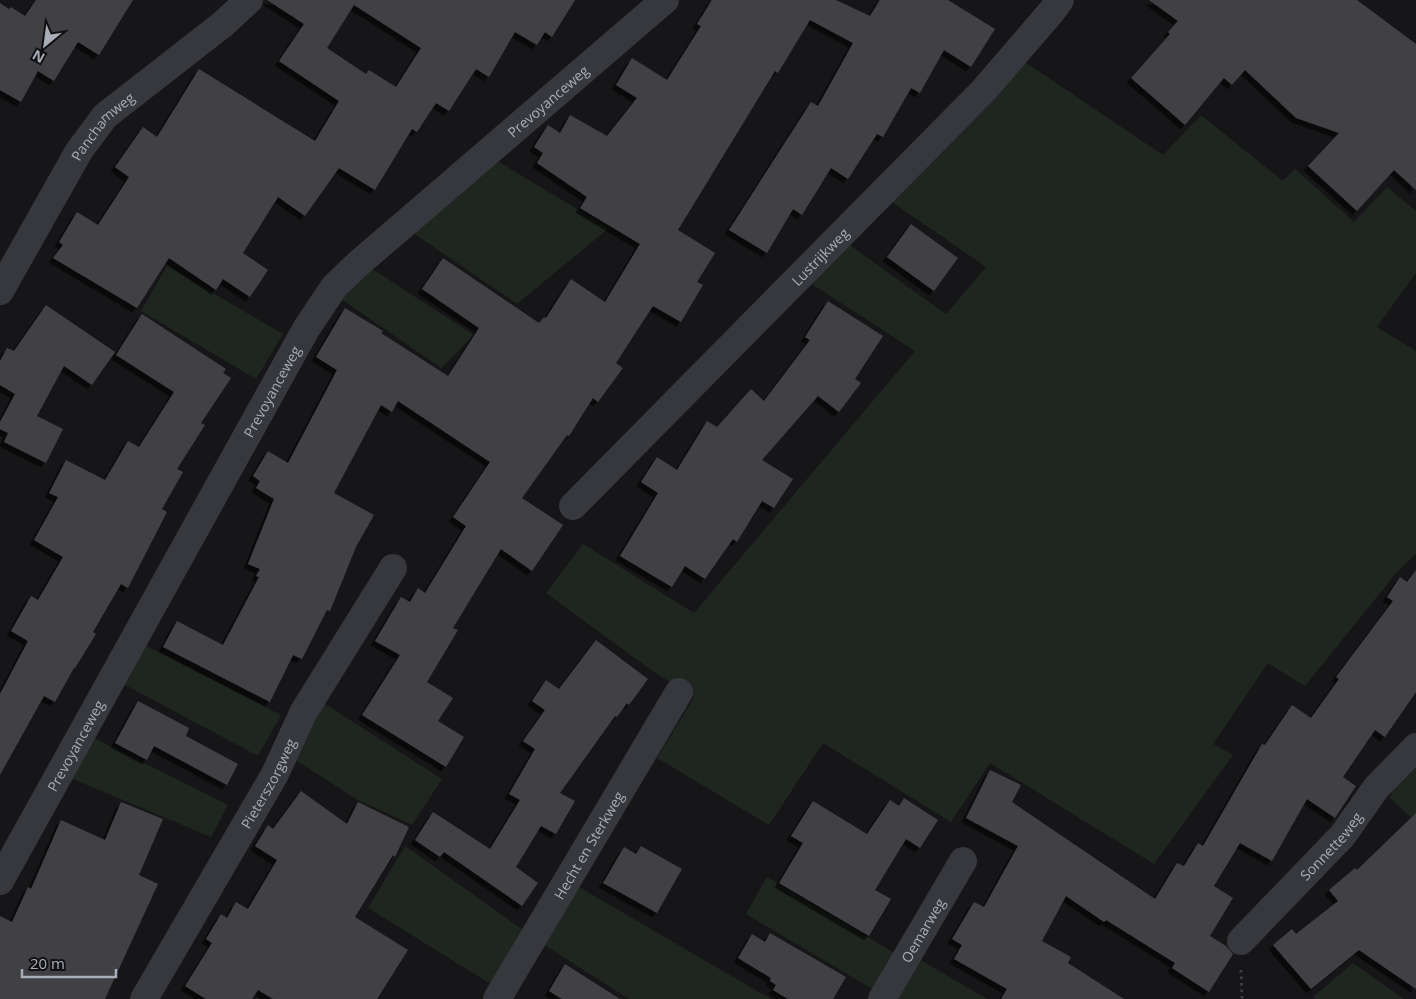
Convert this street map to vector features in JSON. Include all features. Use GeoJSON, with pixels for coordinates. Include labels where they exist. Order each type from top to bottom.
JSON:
{"type":"FeatureCollection","features":[{"type":"Feature","properties":{"kind":"street","name":"Panchamweg"},"geometry":{"type":"LineString","coordinates":[[0,291],[79,151],[104,116],[223,24],[249,0]]}},
{"type":"Feature","properties":{"kind":"street","name":"Prevoyanceweg"},"geometry":{"type":"LineString","coordinates":[[0,881],[302,338],[334,287],[382,242],[666,0]]}},
{"type":"Feature","properties":{"kind":"street","name":"Lustrijkweg"},"geometry":{"type":"LineString","coordinates":[[573,506],[984,90],[1060,0]]}},
{"type":"Feature","properties":{"kind":"street","name":"Pieterszorgweg"},"geometry":{"type":"LineString","coordinates":[[144,999],[275,774],[304,713],[393,568]]}},
{"type":"Feature","properties":{"kind":"street","name":"Hecht en Sterkweg"},"geometry":{"type":"LineString","coordinates":[[497,999],[679,692]]}},
{"type":"Feature","properties":{"kind":"street","name":"Sonnetteweg"},"geometry":{"type":"LineString","coordinates":[[1241,941],[1343,835],[1376,788],[1416,748]]}},
{"type":"Feature","properties":{"kind":"street","name":"Oemarweg"},"geometry":{"type":"LineString","coordinates":[[882,999],[963,861]]}},
{"type":"Feature","properties":{"kind":"shaded area"},"geometry":{"type":"Polygon","coordinates":[[[1022,60],[1163,155],[1201,115],[1283,181],[1295,169],[1354,222],[1387,187],[1416,211],[1416,273],[1377,327],[1416,351],[1416,554],[1397,572],[1305,686],[1268,663],[1213,744],[1233,755],[1154,864],[990,763],[951,822],[823,743],[769,825],[657,758],[694,697],[651,670],[546,593],[583,544],[694,613],[915,351],[804,279],[844,241],[946,314],[986,267],[889,200],[1022,60]]]}},
{"type":"Feature","properties":{"kind":"shaded area"},"geometry":{"type":"Polygon","coordinates":[[[489,156],[609,228],[517,304],[400,224],[489,156]]]}},
{"type":"Feature","properties":{"kind":"shaded area"},"geometry":{"type":"Polygon","coordinates":[[[363,263],[474,335],[441,368],[334,294],[363,263]]]}},
{"type":"Feature","properties":{"kind":"shaded area"},"geometry":{"type":"Polygon","coordinates":[[[167,266],[283,334],[256,379],[141,311],[167,266]]]}},
{"type":"Feature","properties":{"kind":"shaded area"},"geometry":{"type":"Polygon","coordinates":[[[135,640],[281,715],[258,756],[114,679],[135,640]]]}},
{"type":"Feature","properties":{"kind":"shaded area"},"geometry":{"type":"Polygon","coordinates":[[[319,700],[442,779],[412,825],[356,799],[285,753],[319,700]]]}},
{"type":"Feature","properties":{"kind":"shaded area"},"geometry":{"type":"Polygon","coordinates":[[[84,733],[228,805],[211,837],[61,774],[84,733]]]}},
{"type":"Feature","properties":{"kind":"shaded area"},"geometry":{"type":"Polygon","coordinates":[[[1416,762],[1416,822],[1390,798],[1394,788],[1416,762]]]}},
{"type":"Feature","properties":{"kind":"shaded area"},"geometry":{"type":"Polygon","coordinates":[[[405,846],[526,932],[494,986],[368,908],[405,846]]]}},
{"type":"Feature","properties":{"kind":"shaded area"},"geometry":{"type":"Polygon","coordinates":[[[767,877],[896,954],[874,990],[746,914],[767,877]]]}},
{"type":"Feature","properties":{"kind":"shaded area"},"geometry":{"type":"Polygon","coordinates":[[[574,884],[771,999],[629,999],[541,943],[574,884]]]}},
{"type":"Feature","properties":{"kind":"shaded area"},"geometry":{"type":"Polygon","coordinates":[[[914,956],[987,999],[890,999],[914,956]]]}},
{"type":"Feature","properties":{"kind":"shaded area"},"geometry":{"type":"Polygon","coordinates":[[[1353,963],[1404,999],[1314,999],[1313,997],[1353,963]]]}},
{"type":"Feature","properties":{"kind":"building"},"geometry":{"type":"Polygon","coordinates":[[[36,0],[133,0],[99,55],[78,42],[54,81],[38,71],[21,102],[0,90],[0,3],[9,9],[11,7],[25,16],[36,0]]]}},
{"type":"Feature","properties":{"kind":"building"},"geometry":{"type":"Polygon","coordinates":[[[267,0],[575,0],[552,37],[545,32],[537,45],[515,32],[489,77],[476,69],[449,111],[436,103],[417,132],[412,129],[375,190],[339,168],[305,216],[278,197],[243,253],[268,270],[250,297],[223,279],[216,290],[169,258],[137,308],[53,258],[63,245],[59,242],[77,212],[98,225],[129,177],[115,167],[143,127],[157,137],[199,69],[315,141],[339,101],[279,61],[304,24],[267,0]],[[354,5],[327,48],[366,74],[369,70],[396,87],[421,48],[354,5]]]}},
{"type":"Feature","properties":{"kind":"building"},"geometry":{"type":"Polygon","coordinates":[[[712,0],[836,0],[870,16],[880,0],[948,0],[995,29],[971,67],[944,50],[920,93],[911,88],[883,137],[877,134],[848,179],[831,168],[802,215],[793,209],[767,253],[729,230],[811,102],[818,106],[853,43],[810,20],[778,73],[775,71],[678,230],[715,253],[697,282],[703,285],[681,322],[653,306],[616,363],[623,368],[598,402],[593,398],[569,436],[567,435],[522,498],[563,525],[532,571],[501,549],[453,628],[458,630],[427,682],[453,698],[438,721],[464,737],[446,767],[362,715],[400,655],[375,641],[401,597],[410,602],[418,588],[425,593],[466,526],[453,517],[490,462],[398,401],[392,412],[381,405],[334,493],[374,515],[356,547],[330,611],[327,610],[302,659],[293,655],[270,702],[163,647],[177,621],[223,645],[259,577],[256,576],[260,569],[248,564],[274,499],[256,488],[260,481],[253,476],[268,451],[288,463],[337,370],[316,357],[345,308],[383,331],[381,333],[448,376],[479,328],[422,289],[443,258],[539,323],[544,317],[546,318],[571,279],[605,302],[640,244],[580,208],[587,197],[537,163],[543,153],[534,147],[548,125],[560,133],[570,115],[607,136],[637,98],[616,85],[632,58],[667,80],[701,26],[697,24],[712,0]]]}},
{"type":"Feature","properties":{"kind":"building"},"geometry":{"type":"Polygon","coordinates":[[[1149,0],[1357,0],[1416,44],[1416,190],[1394,170],[1357,211],[1308,166],[1339,133],[1296,118],[1245,70],[1232,85],[1224,78],[1185,125],[1131,78],[1170,34],[1168,32],[1178,21],[1149,0]]]}},
{"type":"Feature","properties":{"kind":"building"},"geometry":{"type":"Polygon","coordinates":[[[911,224],[958,258],[934,291],[887,257],[911,224]]]}},
{"type":"Feature","properties":{"kind":"building"},"geometry":{"type":"Polygon","coordinates":[[[828,301],[883,336],[855,379],[861,383],[839,412],[818,396],[762,460],[793,479],[774,508],[762,501],[737,542],[733,539],[705,579],[685,566],[672,587],[620,556],[658,493],[641,482],[657,457],[677,470],[707,421],[717,427],[751,389],[764,401],[810,340],[805,337],[828,301]]]}},
{"type":"Feature","properties":{"kind":"building"},"geometry":{"type":"Polygon","coordinates":[[[46,305],[115,352],[92,385],[64,366],[37,416],[63,429],[46,463],[4,442],[8,433],[0,429],[0,422],[15,394],[0,385],[0,361],[7,348],[14,351],[46,305]]]}},
{"type":"Feature","properties":{"kind":"building"},"geometry":{"type":"Polygon","coordinates":[[[142,314],[226,369],[223,373],[231,378],[201,423],[205,425],[177,469],[183,472],[162,509],[167,512],[128,588],[121,584],[93,632],[96,634],[55,702],[44,696],[0,775],[0,694],[28,641],[11,631],[31,596],[38,600],[63,557],[34,540],[58,497],[49,493],[66,460],[105,480],[128,441],[139,447],[174,392],[116,355],[142,314]]]}},
{"type":"Feature","properties":{"kind":"building"},"geometry":{"type":"Polygon","coordinates":[[[1416,570],[1416,692],[1385,737],[1375,730],[1343,777],[1356,786],[1335,818],[1307,799],[1272,861],[1240,843],[1214,886],[1233,898],[1210,936],[1226,946],[1233,954],[1209,992],[1172,968],[1175,963],[1106,920],[1104,922],[1066,896],[1042,941],[1071,957],[1068,963],[1124,999],[1001,999],[1007,989],[954,959],[962,945],[952,939],[974,902],[984,907],[1018,846],[966,818],[990,770],[1021,785],[1012,802],[1155,899],[1177,863],[1184,866],[1198,843],[1203,846],[1262,744],[1265,745],[1292,705],[1311,718],[1339,679],[1336,677],[1393,601],[1387,597],[1400,577],[1407,582],[1416,570]]]}},
{"type":"Feature","properties":{"kind":"building"},"geometry":{"type":"Polygon","coordinates":[[[596,640],[648,679],[629,705],[627,703],[617,717],[615,716],[560,793],[575,801],[556,834],[541,826],[516,867],[538,883],[522,906],[444,852],[440,857],[415,840],[433,812],[490,849],[520,800],[509,794],[535,749],[523,741],[545,710],[532,701],[546,680],[559,689],[596,640]]]}},
{"type":"Feature","properties":{"kind":"building"},"geometry":{"type":"Polygon","coordinates":[[[138,701],[189,728],[186,736],[238,764],[227,785],[154,746],[147,760],[115,743],[138,701]]]}},
{"type":"Feature","properties":{"kind":"building"},"geometry":{"type":"Polygon","coordinates":[[[301,791],[347,824],[358,802],[409,827],[395,857],[393,855],[355,917],[408,950],[377,999],[273,999],[258,990],[252,999],[206,999],[185,986],[212,943],[206,939],[221,914],[227,918],[236,902],[248,909],[277,860],[255,846],[268,825],[273,829],[301,791]]]}},
{"type":"Feature","properties":{"kind":"building"},"geometry":{"type":"Polygon","coordinates":[[[904,798],[938,820],[920,848],[906,839],[875,890],[891,899],[869,936],[779,883],[803,843],[791,836],[813,801],[867,834],[890,800],[899,806],[904,798]]]}},
{"type":"Feature","properties":{"kind":"building"},"geometry":{"type":"Polygon","coordinates":[[[121,802],[163,819],[139,875],[158,884],[105,999],[0,999],[0,916],[12,922],[28,887],[31,889],[61,820],[105,840],[121,802]]]}},
{"type":"Feature","properties":{"kind":"building"},"geometry":{"type":"Polygon","coordinates":[[[1416,813],[1416,989],[1359,950],[1311,989],[1273,945],[1292,929],[1296,934],[1338,901],[1329,890],[1355,868],[1357,870],[1416,813]]]}},
{"type":"Feature","properties":{"kind":"building"},"geometry":{"type":"Polygon","coordinates":[[[641,846],[682,869],[657,913],[603,883],[624,847],[636,854],[641,846]]]}},
{"type":"Feature","properties":{"kind":"building"},"geometry":{"type":"Polygon","coordinates":[[[770,933],[846,977],[833,999],[788,999],[773,990],[776,985],[770,981],[771,978],[738,958],[752,934],[765,942],[770,933]]]}},
{"type":"Feature","properties":{"kind":"building"},"geometry":{"type":"Polygon","coordinates":[[[565,964],[620,999],[562,999],[549,991],[565,964]]]}}]}
